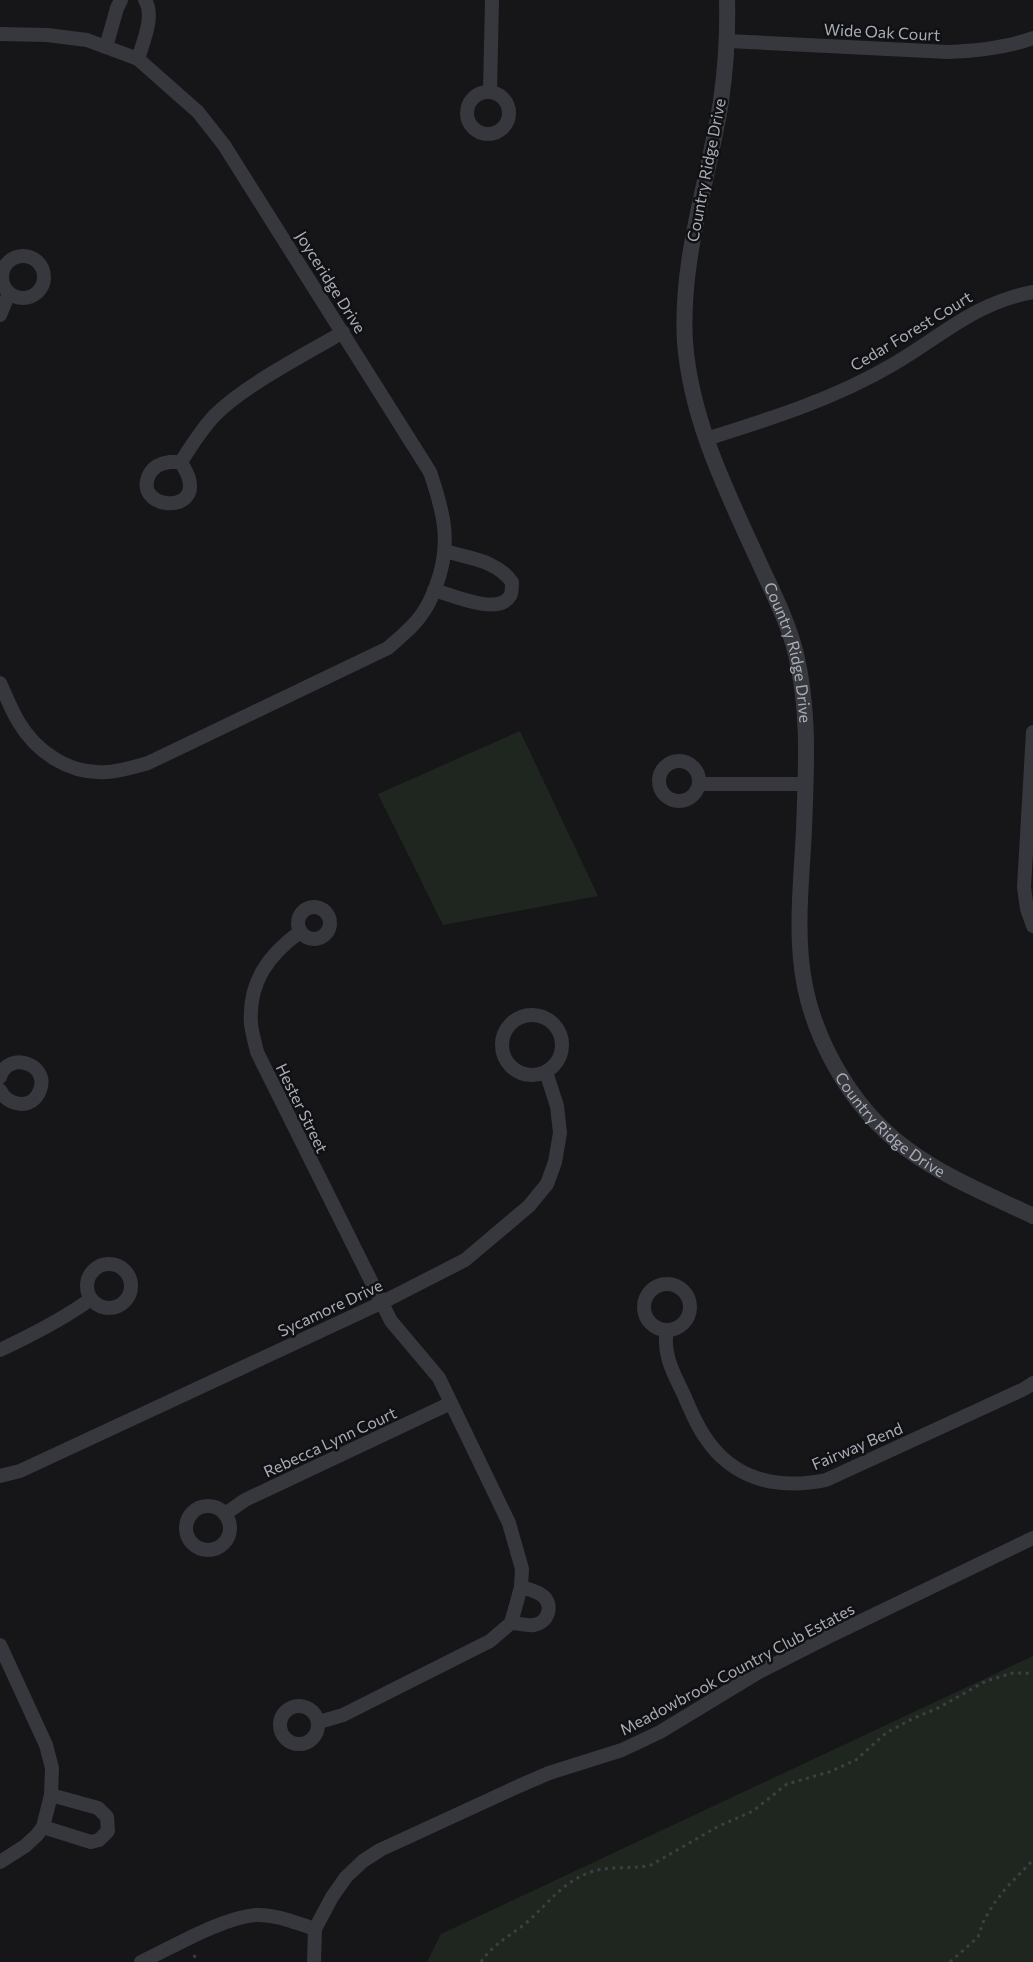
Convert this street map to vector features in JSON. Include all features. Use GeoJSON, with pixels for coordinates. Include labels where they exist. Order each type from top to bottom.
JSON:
{"type":"FeatureCollection","features":[{"type":"Feature","properties":{"kind":"street"},"geometry":{"type":"LineString","coordinates":[[106,47],[117,8],[122,0]]}},
{"type":"Feature","properties":{"kind":"street"},"geometry":{"type":"LineString","coordinates":[[138,59],[149,15],[149,5],[145,0]]}},
{"type":"Feature","properties":{"kind":"street"},"geometry":{"type":"LineString","coordinates":[[490,92],[492,0]]}},
{"type":"Feature","properties":{"kind":"street","name":"Country Ridge Drive"},"geometry":{"type":"LineString","coordinates":[[727,0],[728,41],[720,104],[691,244],[685,295],[685,342],[697,413],[706,439],[717,470],[788,625],[797,661],[805,708],[807,740],[801,959],[811,1011],[820,1037],[846,1084],[884,1131],[933,1166],[1033,1216]]}},
{"type":"Feature","properties":{"kind":"street","name":"Joyceridge Drive"},"geometry":{"type":"LineString","coordinates":[[0,34],[47,35],[87,40],[138,59],[198,112],[224,146],[430,472],[440,502],[445,528],[446,551],[434,590],[424,611],[388,648],[148,763],[128,769],[105,773],[83,770],[60,763],[39,748],[19,723],[0,683]]}},
{"type":"Feature","properties":{"kind":"street","name":"Wide Oak Court"},"geometry":{"type":"LineString","coordinates":[[728,41],[948,52],[971,51],[1019,43],[1033,38]]}},
{"type":"Feature","properties":{"kind":"street","name":"Cedar Forest Court"},"geometry":{"type":"LineString","coordinates":[[706,439],[784,415],[820,400],[893,365],[975,311],[1012,296],[1033,292]]}},
{"type":"Feature","properties":{"kind":"street"},"geometry":{"type":"LineString","coordinates":[[0,315],[9,293]]}},
{"type":"Feature","properties":{"kind":"street"},"geometry":{"type":"LineString","coordinates":[[181,462],[204,428],[224,408],[243,393],[343,332]]}},
{"type":"Feature","properties":{"kind":"street"},"geometry":{"type":"LineString","coordinates":[[434,590],[489,606],[503,603],[511,595],[512,582],[496,566],[446,551]]}},
{"type":"Feature","properties":{"kind":"street"},"geometry":{"type":"LineString","coordinates":[[1033,732],[1024,887],[1033,926]]}},
{"type":"Feature","properties":{"kind":"street"},"geometry":{"type":"LineString","coordinates":[[700,784],[806,784]]}},
{"type":"Feature","properties":{"kind":"street","name":"Hester Street"},"geometry":{"type":"LineString","coordinates":[[300,932],[281,945],[259,976],[252,1006],[251,1024],[256,1052],[381,1303],[401,1335],[439,1378],[509,1523],[522,1569],[521,1587],[511,1623]]}},
{"type":"Feature","properties":{"kind":"street"},"geometry":{"type":"LineString","coordinates":[[531,1014],[547,1018],[557,1027],[562,1036],[562,1053],[557,1062],[546,1072],[530,1075],[520,1073],[506,1060],[502,1051],[502,1040],[512,1022],[521,1016],[531,1014]]}},
{"type":"Feature","properties":{"kind":"street"},"geometry":{"type":"LineString","coordinates":[[0,1077],[6,1066],[26,1062],[38,1071],[42,1083],[34,1100],[20,1104],[8,1101],[0,1090]]}},
{"type":"Feature","properties":{"kind":"street","name":"Sycamore Drive"},"geometry":{"type":"LineString","coordinates":[[0,1476],[20,1471],[381,1303],[465,1260],[529,1206],[547,1184],[555,1162],[560,1133],[556,1106],[546,1072]]}},
{"type":"Feature","properties":{"kind":"street"},"geometry":{"type":"LineString","coordinates":[[0,1350],[47,1326],[91,1299]]}},
{"type":"Feature","properties":{"kind":"street","name":"Fairway Bend"},"geometry":{"type":"LineString","coordinates":[[667,1330],[664,1342],[672,1371],[705,1437],[721,1456],[736,1468],[770,1483],[807,1484],[826,1479],[1033,1383]]}},
{"type":"Feature","properties":{"kind":"street","name":"Rebecca Lynn Court"},"geometry":{"type":"LineString","coordinates":[[225,1514],[245,1500],[451,1403]]}},
{"type":"Feature","properties":{"kind":"street","name":"Meadowbrook Country Club Estates"},"geometry":{"type":"LineString","coordinates":[[314,1962],[315,1929],[332,1897],[346,1877],[363,1861],[380,1850],[519,1786],[631,1746],[669,1727],[778,1662],[1033,1538]]}},
{"type":"Feature","properties":{"kind":"street"},"geometry":{"type":"LineString","coordinates":[[319,1722],[343,1715],[490,1641],[511,1623],[536,1625],[548,1613],[547,1600],[521,1587]]}},
{"type":"Feature","properties":{"kind":"street"},"geometry":{"type":"LineString","coordinates":[[0,1645],[46,1745],[52,1768],[51,1795],[43,1827],[38,1835],[0,1862]]}},
{"type":"Feature","properties":{"kind":"street"},"geometry":{"type":"LineString","coordinates":[[43,1827],[92,1842],[99,1840],[108,1831],[107,1816],[98,1808],[51,1795]]}},
{"type":"Feature","properties":{"kind":"street"},"geometry":{"type":"LineString","coordinates":[[141,1962],[207,1930],[256,1915],[278,1917],[315,1929]]}},
{"type":"Feature","properties":{"kind":"path"},"geometry":{"type":"LineString","coordinates":[[481,1962],[494,1946],[532,1917],[565,1884],[577,1877],[608,1868],[640,1868],[651,1865],[717,1827],[753,1811],[787,1784],[829,1772],[856,1760],[886,1733],[938,1708],[986,1681],[1013,1673],[1033,1675]]}},
{"type":"Feature","properties":{"kind":"path"},"geometry":{"type":"LineString","coordinates":[[950,1962],[978,1937],[993,1905],[1033,1860]]}},
{"type":"Feature","properties":{"kind":"path"},"geometry":{"type":"LineString","coordinates":[[194,1955],[197,1962]]}},
{"type":"Feature","properties":{"kind":"shaded area"},"geometry":{"type":"Polygon","coordinates":[[[520,731],[598,896],[443,925],[378,794],[520,731]]]}},
{"type":"Feature","properties":{"kind":"shaded area"},"geometry":{"type":"Polygon","coordinates":[[[1033,1656],[1033,1962],[427,1962],[441,1934],[1033,1656]]]}}]}
